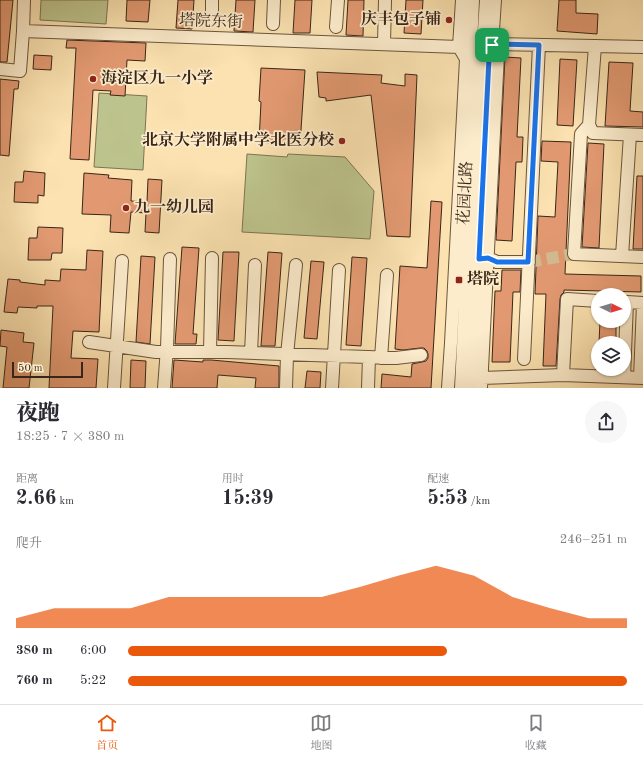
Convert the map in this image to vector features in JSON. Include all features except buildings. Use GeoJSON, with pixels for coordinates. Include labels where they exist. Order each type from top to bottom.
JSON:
{"type":"FeatureCollection","features":[{"type":"Feature","properties":{"kind":"street"},"geometry":{"type":"LineString","coordinates":[[0,70],[20,71],[24,0]]}},
{"type":"Feature","properties":{"kind":"street"},"geometry":{"type":"LineString","coordinates":[[212,0],[212,19]]}},
{"type":"Feature","properties":{"kind":"street"},"geometry":{"type":"LineString","coordinates":[[273,24],[274,0]]}},
{"type":"Feature","properties":{"kind":"street"},"geometry":{"type":"LineString","coordinates":[[336,27],[338,0]]}},
{"type":"Feature","properties":{"kind":"street"},"geometry":{"type":"LineString","coordinates":[[384,44],[385,0]]}},
{"type":"Feature","properties":{"kind":"street"},"geometry":{"type":"LineString","coordinates":[[462,0],[476,46]]}},
{"type":"Feature","properties":{"kind":"street","name":"花园北路"},"geometry":{"type":"LineString","coordinates":[[461,388],[477,58],[473,0]]}},
{"type":"Feature","properties":{"kind":"street","name":"花园北路"},"geometry":{"type":"LineString","coordinates":[[476,46],[486,0]]}},
{"type":"Feature","properties":{"kind":"street"},"geometry":{"type":"LineString","coordinates":[[448,388],[466,59],[476,46],[495,0]]}},
{"type":"Feature","properties":{"kind":"street","name":"塔院东街"},"geometry":{"type":"LineString","coordinates":[[23,31],[384,44],[643,47]]}},
{"type":"Feature","properties":{"kind":"street"},"geometry":{"type":"LineString","coordinates":[[524,359],[539,45]]}},
{"type":"Feature","properties":{"kind":"street"},"geometry":{"type":"LineString","coordinates":[[472,388],[479,380],[483,259],[498,54],[476,46]]}},
{"type":"Feature","properties":{"kind":"street"},"geometry":{"type":"LineString","coordinates":[[595,46],[589,125],[593,133],[643,136]]}},
{"type":"Feature","properties":{"kind":"street"},"geometry":{"type":"LineString","coordinates":[[589,125],[581,134],[574,254],[643,257]]}},
{"type":"Feature","properties":{"kind":"street"},"geometry":{"type":"LineString","coordinates":[[622,256],[630,135]]}},
{"type":"Feature","properties":{"kind":"street"},"geometry":{"type":"LineString","coordinates":[[210,352],[212,258]]}},
{"type":"Feature","properties":{"kind":"street"},"geometry":{"type":"LineString","coordinates":[[164,388],[170,259]]}},
{"type":"Feature","properties":{"kind":"street"},"geometry":{"type":"LineString","coordinates":[[483,259],[497,262],[528,262]]}},
{"type":"Feature","properties":{"kind":"street"},"geometry":{"type":"LineString","coordinates":[[114,388],[122,261]]}},
{"type":"Feature","properties":{"kind":"street"},"geometry":{"type":"LineString","coordinates":[[251,353],[255,265]]}},
{"type":"Feature","properties":{"kind":"street"},"geometry":{"type":"LineString","coordinates":[[286,388],[286,355],[296,265]]}},
{"type":"Feature","properties":{"kind":"street"},"geometry":{"type":"LineString","coordinates":[[332,388],[339,270]]}},
{"type":"Feature","properties":{"kind":"street"},"geometry":{"type":"LineString","coordinates":[[368,388],[375,358],[387,275]]}},
{"type":"Feature","properties":{"kind":"street"},"geometry":{"type":"LineString","coordinates":[[563,375],[567,299],[591,301]]}},
{"type":"Feature","properties":{"kind":"street"},"geometry":{"type":"LineString","coordinates":[[479,380],[563,375],[595,382],[624,377],[642,378],[643,303],[631,302]]}},
{"type":"Feature","properties":{"kind":"street"},"geometry":{"type":"LineString","coordinates":[[624,377],[625,328]]}},
{"type":"Feature","properties":{"kind":"street"},"geometry":{"type":"LineString","coordinates":[[89,342],[156,352],[251,353],[375,358],[396,358],[421,355]]}},
{"type":"Feature","properties":{"kind":"green space"},"geometry":{"type":"Polygon","coordinates":[[[41,0],[108,0],[106,24],[40,20],[41,0]]]}},
{"type":"Feature","properties":{"kind":"green space"},"geometry":{"type":"Polygon","coordinates":[[[99,93],[147,96],[143,170],[94,167],[99,93]]]}},
{"type":"Feature","properties":{"kind":"green space"},"geometry":{"type":"Polygon","coordinates":[[[247,154],[287,157],[288,154],[345,157],[374,191],[370,239],[242,232],[247,154]]]}},
{"type":"Feature","properties":{"kind":"tunnel"},"geometry":{"type":"LineString","coordinates":[[529,262],[574,254]]}},
{"type":"Feature","properties":{"kind":"place","name":"庆丰包子铺"},"geometry":{"type":"Point","coordinates":[449,20]}},
{"type":"Feature","properties":{"kind":"place","name":"海淀区九一小学"},"geometry":{"type":"Point","coordinates":[93,79]}},
{"type":"Feature","properties":{"kind":"place","name":"北京大学附属中学北医分校"},"geometry":{"type":"Point","coordinates":[342,141]}},
{"type":"Feature","properties":{"kind":"place","name":"九一幼儿园"},"geometry":{"type":"Point","coordinates":[126,208]}},
{"type":"Feature","properties":{"kind":"place","name":"塔院"},"geometry":{"type":"Point","coordinates":[459,280]}},
{"type":"Feature","properties":{"kind":"route"},"geometry":{"type":"LineString","coordinates":[[492,45],[539,45],[528,262],[497,262],[488,258],[479,259],[489,58],[483,46],[492,45]]}}]}
